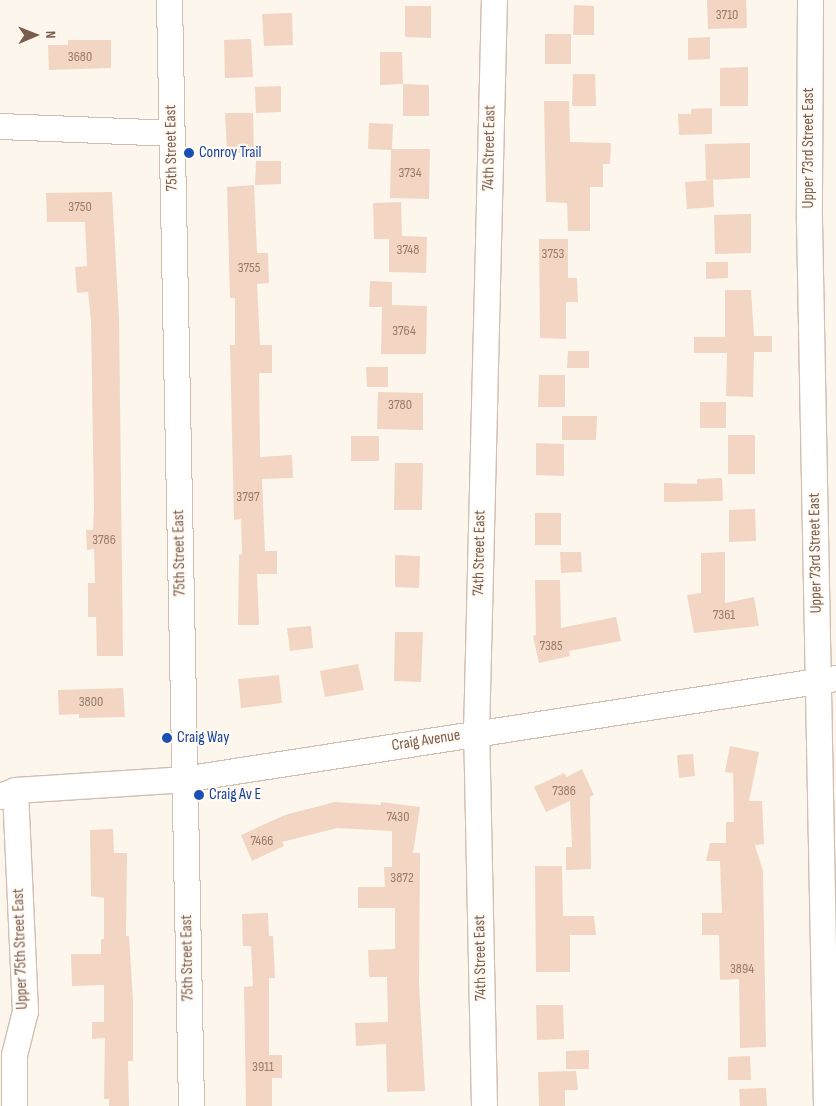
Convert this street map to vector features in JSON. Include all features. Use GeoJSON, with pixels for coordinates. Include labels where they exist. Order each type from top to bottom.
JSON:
{"type":"FeatureCollection","features":[{"type":"Feature","properties":{"kind":"street","name":"75th Street East"},"geometry":{"type":"LineString","coordinates":[[168,0],[192,1106]]}},
{"type":"Feature","properties":{"kind":"street","name":"74th Street East"},"geometry":{"type":"LineString","coordinates":[[484,1106],[476,734],[494,0]]}},
{"type":"Feature","properties":{"kind":"street","name":"Upper 73rd Street East"},"geometry":{"type":"LineString","coordinates":[[810,0],[809,221],[828,678],[826,1106]]}},
{"type":"Feature","properties":{"kind":"street"},"geometry":{"type":"LineString","coordinates":[[0,126],[172,133]]}},
{"type":"Feature","properties":{"kind":"street","name":"Craig Avenue"},"geometry":{"type":"LineString","coordinates":[[8,793],[184,778],[828,678]]}},
{"type":"Feature","properties":{"kind":"street","name":"Upper 75th Street East"},"geometry":{"type":"LineString","coordinates":[[8,793],[25,1011],[14,1055],[14,1106]]}},
{"type":"Feature","properties":{"kind":"building"},"geometry":{"type":"Polygon","coordinates":[[[707,0],[746,0],[747,28],[708,29],[707,0]]]}},
{"type":"Feature","properties":{"kind":"building"},"geometry":{"type":"Polygon","coordinates":[[[574,5],[594,6],[594,35],[573,35],[574,5]]]}},
{"type":"Feature","properties":{"kind":"building"},"geometry":{"type":"Polygon","coordinates":[[[405,6],[431,6],[431,38],[405,37],[405,6]]]}},
{"type":"Feature","properties":{"kind":"building"},"geometry":{"type":"Polygon","coordinates":[[[292,13],[293,45],[264,46],[262,14],[292,13]]]}},
{"type":"Feature","properties":{"kind":"building"},"geometry":{"type":"Polygon","coordinates":[[[545,34],[571,34],[571,64],[545,64],[545,34]]]}},
{"type":"Feature","properties":{"kind":"building"},"geometry":{"type":"Polygon","coordinates":[[[710,37],[710,59],[688,60],[688,38],[710,37]]]}},
{"type":"Feature","properties":{"kind":"building"},"geometry":{"type":"Polygon","coordinates":[[[251,39],[253,77],[225,78],[224,40],[251,39]]]}},
{"type":"Feature","properties":{"kind":"building"},"geometry":{"type":"Polygon","coordinates":[[[68,40],[111,40],[111,68],[49,70],[48,45],[68,45],[68,40]]]}},
{"type":"Feature","properties":{"kind":"building"},"geometry":{"type":"Polygon","coordinates":[[[380,52],[402,52],[403,84],[380,85],[380,52]]]}},
{"type":"Feature","properties":{"kind":"building"},"geometry":{"type":"Polygon","coordinates":[[[748,67],[748,106],[720,106],[720,68],[748,67]]]}},
{"type":"Feature","properties":{"kind":"building"},"geometry":{"type":"Polygon","coordinates":[[[573,74],[595,74],[596,106],[572,106],[573,74]]]}},
{"type":"Feature","properties":{"kind":"building"},"geometry":{"type":"Polygon","coordinates":[[[403,84],[429,85],[429,116],[403,116],[403,84]]]}},
{"type":"Feature","properties":{"kind":"building"},"geometry":{"type":"Polygon","coordinates":[[[281,86],[281,112],[256,113],[255,87],[281,86]]]}},
{"type":"Feature","properties":{"kind":"building"},"geometry":{"type":"Polygon","coordinates":[[[544,101],[569,101],[570,142],[611,143],[610,164],[603,164],[603,187],[590,187],[590,231],[568,231],[567,203],[546,202],[544,101]]]}},
{"type":"Feature","properties":{"kind":"building"},"geometry":{"type":"Polygon","coordinates":[[[712,108],[712,134],[679,135],[678,114],[691,114],[691,109],[712,108]]]}},
{"type":"Feature","properties":{"kind":"building"},"geometry":{"type":"Polygon","coordinates":[[[225,113],[253,113],[254,152],[227,153],[225,113]]]}},
{"type":"Feature","properties":{"kind":"building"},"geometry":{"type":"Polygon","coordinates":[[[369,123],[393,124],[392,149],[430,149],[429,199],[390,198],[391,150],[368,149],[369,123]]]}},
{"type":"Feature","properties":{"kind":"building"},"geometry":{"type":"Polygon","coordinates":[[[750,143],[750,178],[706,180],[705,144],[750,143]]]}},
{"type":"Feature","properties":{"kind":"building"},"geometry":{"type":"Polygon","coordinates":[[[256,161],[281,161],[281,184],[255,185],[256,161]]]}},
{"type":"Feature","properties":{"kind":"building"},"geometry":{"type":"Polygon","coordinates":[[[713,180],[714,207],[687,209],[685,182],[713,180]]]}},
{"type":"Feature","properties":{"kind":"building"},"geometry":{"type":"Polygon","coordinates":[[[254,185],[257,253],[268,253],[269,283],[257,284],[260,345],[272,345],[272,373],[259,373],[260,457],[292,455],[293,478],[262,479],[265,551],[277,551],[277,574],[257,574],[259,625],[238,625],[239,555],[242,554],[241,519],[234,520],[230,345],[235,345],[235,298],[230,298],[227,187],[254,185]]]}},
{"type":"Feature","properties":{"kind":"building"},"geometry":{"type":"Polygon","coordinates":[[[112,192],[119,318],[123,656],[97,656],[96,617],[88,617],[88,583],[95,583],[94,549],[87,550],[86,530],[93,530],[94,509],[91,320],[88,292],[77,293],[75,267],[87,266],[85,222],[47,222],[46,193],[112,192]]]}},
{"type":"Feature","properties":{"kind":"building"},"geometry":{"type":"Polygon","coordinates":[[[401,202],[402,236],[427,237],[426,273],[389,272],[389,239],[374,239],[373,203],[401,202]]]}},
{"type":"Feature","properties":{"kind":"building"},"geometry":{"type":"Polygon","coordinates":[[[751,214],[751,253],[715,254],[714,215],[751,214]]]}},
{"type":"Feature","properties":{"kind":"building"},"geometry":{"type":"Polygon","coordinates":[[[539,239],[568,239],[568,278],[577,278],[578,302],[566,302],[566,339],[540,338],[539,239]]]}},
{"type":"Feature","properties":{"kind":"building"},"geometry":{"type":"Polygon","coordinates":[[[706,262],[728,262],[728,278],[706,279],[706,262]]]}},
{"type":"Feature","properties":{"kind":"building"},"geometry":{"type":"Polygon","coordinates":[[[370,281],[392,282],[392,305],[427,306],[426,354],[381,354],[382,307],[369,307],[370,281]]]}},
{"type":"Feature","properties":{"kind":"building"},"geometry":{"type":"Polygon","coordinates":[[[725,290],[751,290],[754,336],[772,336],[772,352],[754,352],[753,397],[726,396],[727,353],[694,353],[694,337],[725,337],[725,290]]]}},
{"type":"Feature","properties":{"kind":"building"},"geometry":{"type":"Polygon","coordinates":[[[568,351],[589,351],[589,368],[567,368],[568,351]]]}},
{"type":"Feature","properties":{"kind":"building"},"geometry":{"type":"Polygon","coordinates":[[[366,367],[388,367],[388,387],[367,387],[366,367]]]}},
{"type":"Feature","properties":{"kind":"building"},"geometry":{"type":"Polygon","coordinates":[[[539,375],[565,375],[565,407],[538,407],[539,375]]]}},
{"type":"Feature","properties":{"kind":"building"},"geometry":{"type":"Polygon","coordinates":[[[378,392],[423,393],[423,430],[377,429],[378,392]]]}},
{"type":"Feature","properties":{"kind":"building"},"geometry":{"type":"Polygon","coordinates":[[[700,402],[726,402],[726,428],[700,428],[700,402]]]}},
{"type":"Feature","properties":{"kind":"building"},"geometry":{"type":"Polygon","coordinates":[[[562,416],[597,416],[596,440],[562,440],[562,416]]]}},
{"type":"Feature","properties":{"kind":"building"},"geometry":{"type":"Polygon","coordinates":[[[728,435],[755,435],[755,474],[728,474],[728,435]]]}},
{"type":"Feature","properties":{"kind":"building"},"geometry":{"type":"Polygon","coordinates":[[[351,436],[379,436],[379,461],[351,461],[351,436]]]}},
{"type":"Feature","properties":{"kind":"building"},"geometry":{"type":"Polygon","coordinates":[[[536,443],[564,444],[564,476],[536,475],[536,443]]]}},
{"type":"Feature","properties":{"kind":"building"},"geometry":{"type":"Polygon","coordinates":[[[395,463],[423,463],[422,510],[394,510],[395,463]]]}},
{"type":"Feature","properties":{"kind":"building"},"geometry":{"type":"Polygon","coordinates":[[[722,478],[723,501],[664,502],[664,483],[697,484],[697,479],[722,478]]]}},
{"type":"Feature","properties":{"kind":"building"},"geometry":{"type":"Polygon","coordinates":[[[755,509],[756,541],[729,542],[729,510],[755,509]]]}},
{"type":"Feature","properties":{"kind":"building"},"geometry":{"type":"Polygon","coordinates":[[[535,513],[561,513],[561,545],[535,545],[535,513]]]}},
{"type":"Feature","properties":{"kind":"building"},"geometry":{"type":"Polygon","coordinates":[[[560,552],[581,552],[582,572],[561,573],[560,552]]]}},
{"type":"Feature","properties":{"kind":"building"},"geometry":{"type":"Polygon","coordinates":[[[725,552],[725,603],[754,597],[759,626],[694,633],[687,595],[701,593],[701,553],[725,552]]]}},
{"type":"Feature","properties":{"kind":"building"},"geometry":{"type":"Polygon","coordinates":[[[395,555],[420,556],[419,588],[395,587],[395,555]]]}},
{"type":"Feature","properties":{"kind":"building"},"geometry":{"type":"Polygon","coordinates":[[[535,580],[560,580],[561,628],[616,617],[621,641],[569,651],[570,656],[539,663],[533,636],[536,635],[535,580]]]}},
{"type":"Feature","properties":{"kind":"building"},"geometry":{"type":"Polygon","coordinates":[[[311,626],[313,648],[290,651],[287,628],[311,626]]]}},
{"type":"Feature","properties":{"kind":"building"},"geometry":{"type":"Polygon","coordinates":[[[395,632],[423,632],[421,682],[394,681],[395,632]]]}},
{"type":"Feature","properties":{"kind":"building"},"geometry":{"type":"Polygon","coordinates":[[[358,664],[364,690],[325,697],[320,671],[358,664]]]}},
{"type":"Feature","properties":{"kind":"building"},"geometry":{"type":"Polygon","coordinates":[[[279,675],[282,703],[241,708],[238,679],[279,675]]]}},
{"type":"Feature","properties":{"kind":"building"},"geometry":{"type":"Polygon","coordinates":[[[123,688],[125,717],[79,718],[79,714],[59,715],[58,690],[123,688]]]}},
{"type":"Feature","properties":{"kind":"building"},"geometry":{"type":"Polygon","coordinates":[[[730,746],[759,752],[749,801],[762,801],[764,844],[755,845],[763,871],[766,1047],[740,1048],[739,979],[720,980],[719,935],[702,935],[702,913],[722,913],[720,861],[706,861],[710,843],[726,843],[726,822],[734,822],[733,773],[725,772],[730,746]]]}},
{"type":"Feature","properties":{"kind":"building"},"geometry":{"type":"Polygon","coordinates":[[[693,754],[695,776],[679,778],[677,755],[693,754]]]}},
{"type":"Feature","properties":{"kind":"building"},"geometry":{"type":"Polygon","coordinates":[[[582,769],[594,795],[590,797],[591,869],[566,870],[566,847],[572,847],[570,801],[546,812],[534,787],[564,773],[567,777],[582,769]]]}},
{"type":"Feature","properties":{"kind":"building"},"geometry":{"type":"Polygon","coordinates":[[[335,802],[381,805],[381,802],[420,807],[413,853],[420,853],[419,985],[425,1091],[387,1092],[386,1044],[356,1046],[355,1023],[388,1022],[387,977],[369,977],[368,950],[395,949],[395,908],[358,908],[358,887],[385,887],[384,867],[392,867],[392,831],[337,828],[282,842],[284,846],[252,861],[241,835],[285,815],[335,802]]]}},
{"type":"Feature","properties":{"kind":"building"},"geometry":{"type":"Polygon","coordinates":[[[113,829],[114,853],[127,853],[126,936],[129,936],[133,1001],[133,1061],[128,1061],[129,1106],[109,1106],[109,1099],[104,1099],[105,1038],[92,1039],[92,1022],[104,1022],[104,985],[72,986],[71,954],[101,954],[101,939],[104,939],[104,898],[91,896],[90,830],[113,829]]]}},
{"type":"Feature","properties":{"kind":"building"},"geometry":{"type":"Polygon","coordinates":[[[535,866],[562,866],[563,916],[594,916],[596,935],[570,935],[570,972],[536,972],[535,866]]]}},
{"type":"Feature","properties":{"kind":"building"},"geometry":{"type":"Polygon","coordinates":[[[268,913],[269,936],[273,936],[275,978],[269,978],[269,1055],[282,1055],[282,1078],[272,1078],[272,1106],[246,1106],[244,987],[253,986],[251,946],[243,946],[242,914],[268,913]]]}},
{"type":"Feature","properties":{"kind":"building"},"geometry":{"type":"Polygon","coordinates":[[[536,1005],[563,1005],[564,1039],[537,1040],[536,1005]]]}},
{"type":"Feature","properties":{"kind":"building"},"geometry":{"type":"Polygon","coordinates":[[[589,1050],[589,1069],[566,1069],[566,1051],[589,1050]]]}},
{"type":"Feature","properties":{"kind":"building"},"geometry":{"type":"Polygon","coordinates":[[[750,1056],[751,1080],[728,1080],[728,1057],[750,1056]]]}},
{"type":"Feature","properties":{"kind":"building"},"geometry":{"type":"Polygon","coordinates":[[[576,1071],[578,1090],[565,1090],[565,1106],[539,1106],[538,1072],[576,1071]]]}},
{"type":"Feature","properties":{"kind":"building"},"geometry":{"type":"Polygon","coordinates":[[[766,1088],[767,1106],[740,1106],[739,1089],[766,1088]]]}},
{"type":"Feature","properties":{"kind":"place","name":"Conroy Trail"},"geometry":{"type":"Point","coordinates":[189,153]}},
{"type":"Feature","properties":{"kind":"place","name":"Craig Way"},"geometry":{"type":"Point","coordinates":[167,738]}},
{"type":"Feature","properties":{"kind":"place","name":"Craig Av E"},"geometry":{"type":"Point","coordinates":[199,795]}}]}
